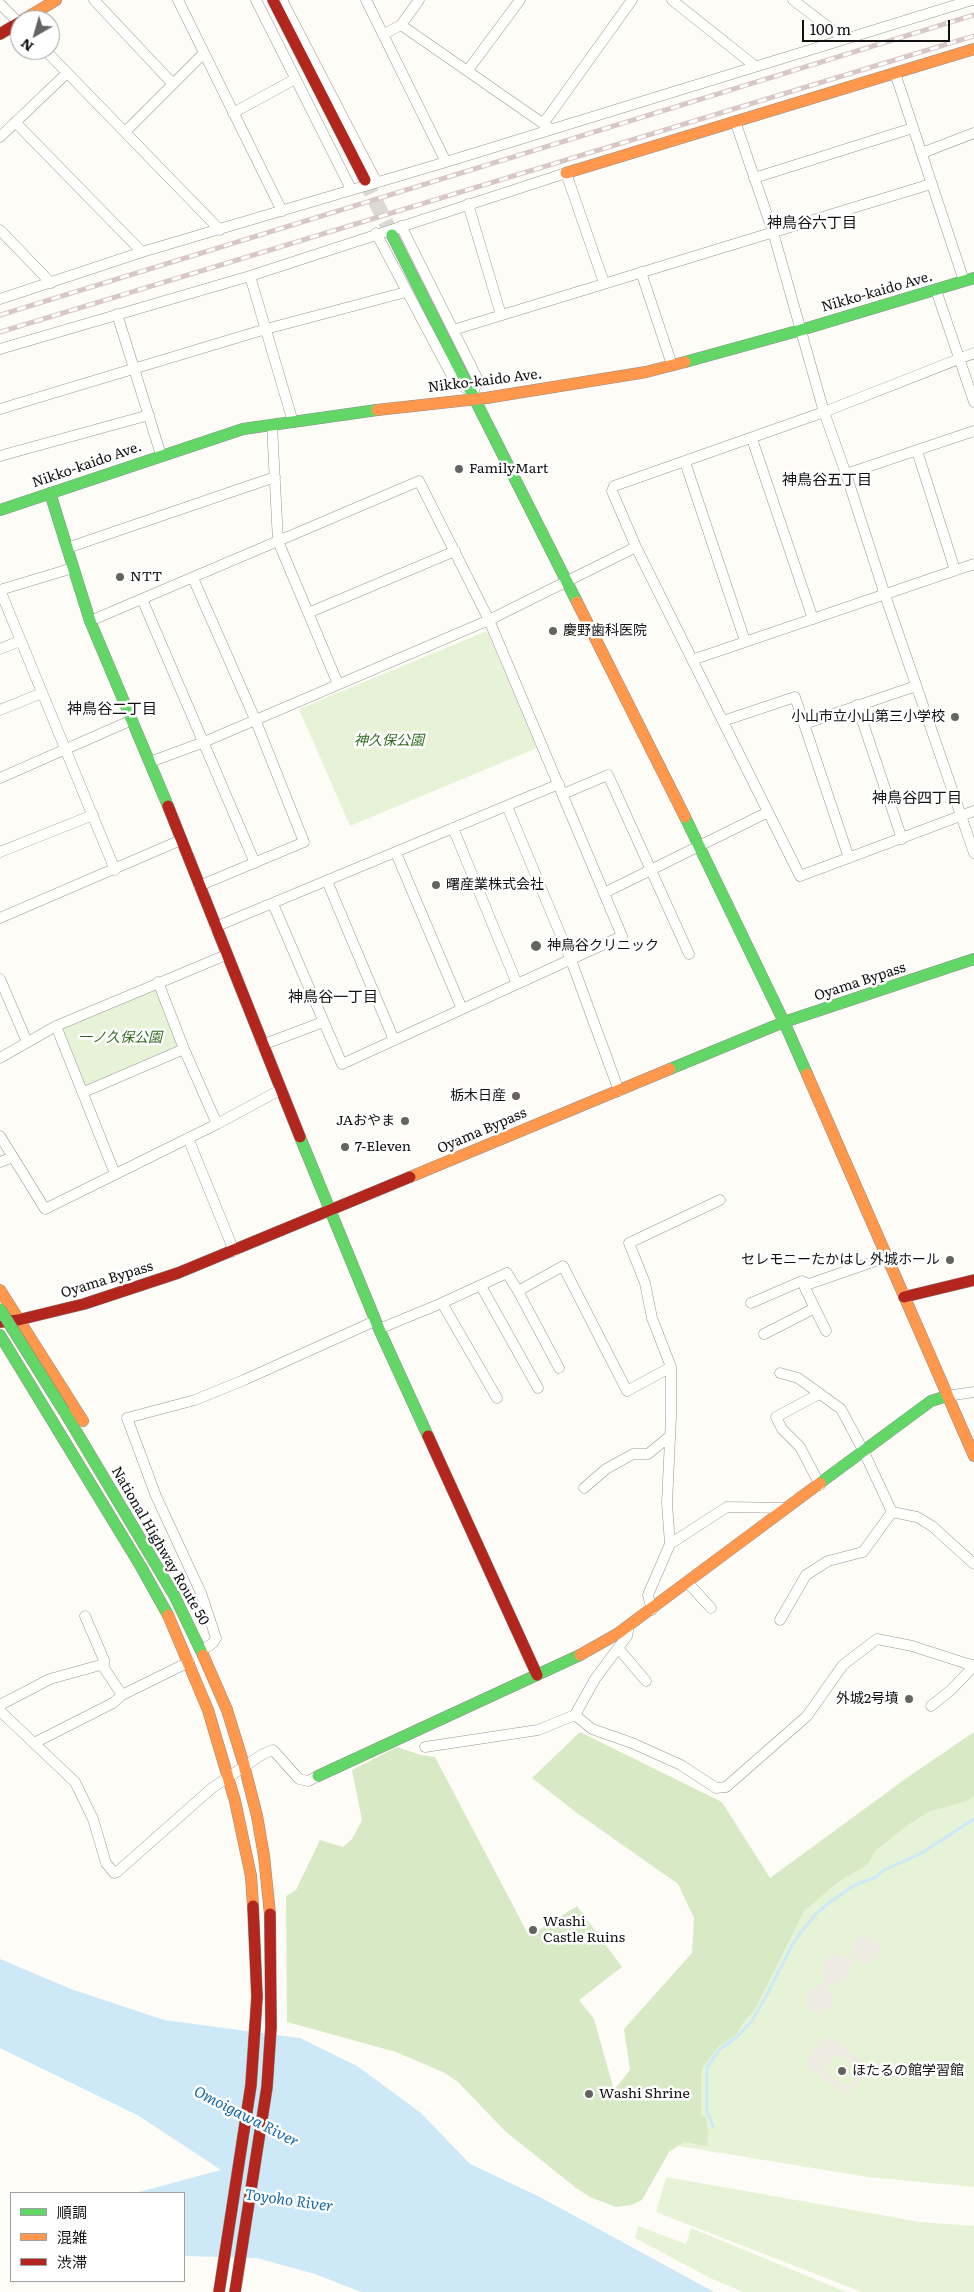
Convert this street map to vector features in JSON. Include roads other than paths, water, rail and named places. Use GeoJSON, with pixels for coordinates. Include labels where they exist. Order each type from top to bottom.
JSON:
{"type":"FeatureCollection","features":[{"type":"Feature","properties":{"kind":"main road"},"geometry":{"type":"LineString","coordinates":[[40,10],[56,0]]}},
{"type":"Feature","properties":{"kind":"main road"},"geometry":{"type":"LineString","coordinates":[[272,0],[370,180]]}},
{"type":"Feature","properties":{"kind":"main road"},"geometry":{"type":"LineString","coordinates":[[566,173],[974,49]]}},
{"type":"Feature","properties":{"kind":"main road"},"geometry":{"type":"LineString","coordinates":[[392,235],[699,846],[784,1022],[974,1456]]}},
{"type":"Feature","properties":{"kind":"main road","name":"Nikko-kaido Ave."},"geometry":{"type":"LineString","coordinates":[[1,506],[50,493],[219,436],[272,425],[474,396],[618,378],[801,330],[969,280]]}},
{"type":"Feature","properties":{"kind":"main road"},"geometry":{"type":"LineString","coordinates":[[50,493],[90,621],[150,762],[329,1210],[377,1325],[537,1675]]}},
{"type":"Feature","properties":{"kind":"main road","name":"Oyama Bypass"},"geometry":{"type":"LineString","coordinates":[[0,1322],[18,1320],[136,1288],[234,1250],[784,1022],[974,959]]}},
{"type":"Feature","properties":{"kind":"main road"},"geometry":{"type":"LineString","coordinates":[[904,1297],[974,1280]]}},
{"type":"Feature","properties":{"kind":"main road"},"geometry":{"type":"LineString","coordinates":[[0,1290],[96,1442]]}},
{"type":"Feature","properties":{"kind":"main road","name":"National Highway Route 50"},"geometry":{"type":"LineString","coordinates":[[0,1309],[64,1411],[174,1595],[227,1710],[244,1765],[260,1835],[271,1925],[272,1997],[267,2087],[235,2292]]}},
{"type":"Feature","properties":{"kind":"main road","name":"National Highway Route 50"},"geometry":{"type":"LineString","coordinates":[[0,1335],[167,1613],[208,1710],[235,1801],[251,1876],[255,1925],[257,1997],[255,2053],[240,2163],[219,2292]]}},
{"type":"Feature","properties":{"kind":"main road"},"geometry":{"type":"LineString","coordinates":[[0,1356],[152,1603],[184,1650]]}},
{"type":"Feature","properties":{"kind":"main road"},"geometry":{"type":"LineString","coordinates":[[318,1776],[581,1655],[652,1610],[931,1400],[947,1396]]}},
{"type":"Feature","properties":{"kind":"main road"},"geometry":{"type":"LineString","coordinates":[[163,1554],[170,1570],[174,1595]]}},
{"type":"Feature","properties":{"kind":"street"},"geometry":{"type":"LineString","coordinates":[[94,0],[173,84]]}},
{"type":"Feature","properties":{"kind":"street"},"geometry":{"type":"LineString","coordinates":[[178,0],[232,113],[282,211]]}},
{"type":"Feature","properties":{"kind":"street"},"geometry":{"type":"LineString","coordinates":[[256,0],[351,189]]}},
{"type":"Feature","properties":{"kind":"street"},"geometry":{"type":"LineString","coordinates":[[282,0],[370,180]]}},
{"type":"Feature","properties":{"kind":"street"},"geometry":{"type":"LineString","coordinates":[[366,0],[446,162]]}},
{"type":"Feature","properties":{"kind":"street"},"geometry":{"type":"LineString","coordinates":[[384,34],[401,25],[419,0]]}},
{"type":"Feature","properties":{"kind":"street"},"geometry":{"type":"LineString","coordinates":[[468,70],[520,0]]}},
{"type":"Feature","properties":{"kind":"street"},"geometry":{"type":"LineString","coordinates":[[547,127],[632,0]]}},
{"type":"Feature","properties":{"kind":"street"},"geometry":{"type":"LineString","coordinates":[[672,0],[755,66]]}},
{"type":"Feature","properties":{"kind":"street"},"geometry":{"type":"LineString","coordinates":[[0,299],[142,252],[351,189],[370,180],[446,162],[547,127],[844,39],[951,3],[972,0]]}},
{"type":"Feature","properties":{"kind":"street"},"geometry":{"type":"LineString","coordinates":[[799,2],[844,39]]}},
{"type":"Feature","properties":{"kind":"street"},"geometry":{"type":"LineString","coordinates":[[0,4],[10,13]]}},
{"type":"Feature","properties":{"kind":"street"},"geometry":{"type":"LineString","coordinates":[[401,25],[547,127]]}},
{"type":"Feature","properties":{"kind":"street"},"geometry":{"type":"LineString","coordinates":[[125,132],[204,54]]}},
{"type":"Feature","properties":{"kind":"street"},"geometry":{"type":"LineString","coordinates":[[55,60],[220,230]]}},
{"type":"Feature","properties":{"kind":"street"},"geometry":{"type":"LineString","coordinates":[[0,137],[67,73]]}},
{"type":"Feature","properties":{"kind":"street"},"geometry":{"type":"LineString","coordinates":[[895,73],[931,184],[969,280]]}},
{"type":"Feature","properties":{"kind":"street"},"geometry":{"type":"LineString","coordinates":[[232,113],[296,79]]}},
{"type":"Feature","properties":{"kind":"street"},"geometry":{"type":"LineString","coordinates":[[734,121],[772,232],[824,412],[846,474],[884,595],[974,853]]}},
{"type":"Feature","properties":{"kind":"street"},"geometry":{"type":"LineString","coordinates":[[15,122],[142,252]]}},
{"type":"Feature","properties":{"kind":"street"},"geometry":{"type":"LineString","coordinates":[[754,178],[914,128]]}},
{"type":"Feature","properties":{"kind":"street"},"geometry":{"type":"LineString","coordinates":[[922,153],[974,133]]}},
{"type":"Feature","properties":{"kind":"street"},"geometry":{"type":"LineString","coordinates":[[0,349],[250,276],[376,233],[566,173],[604,283]]}},
{"type":"Feature","properties":{"kind":"street"},"geometry":{"type":"LineString","coordinates":[[453,330],[931,184]]}},
{"type":"Feature","properties":{"kind":"street"},"geometry":{"type":"LineString","coordinates":[[468,204],[501,315]]}},
{"type":"Feature","properties":{"kind":"street"},"geometry":{"type":"LineString","coordinates":[[376,233],[454,380],[474,396],[478,380],[401,226]]}},
{"type":"Feature","properties":{"kind":"street"},"geometry":{"type":"LineString","coordinates":[[0,230],[51,283]]}},
{"type":"Feature","properties":{"kind":"street"},"geometry":{"type":"LineString","coordinates":[[641,272],[672,365]]}},
{"type":"Feature","properties":{"kind":"street"},"geometry":{"type":"LineString","coordinates":[[250,276],[293,422]]}},
{"type":"Feature","properties":{"kind":"street"},"geometry":{"type":"LineString","coordinates":[[936,290],[974,402]]}},
{"type":"Feature","properties":{"kind":"street"},"geometry":{"type":"LineString","coordinates":[[0,409],[266,329],[406,292]]}},
{"type":"Feature","properties":{"kind":"street"},"geometry":{"type":"LineString","coordinates":[[117,314],[161,455]]}},
{"type":"Feature","properties":{"kind":"street"},"geometry":{"type":"LineString","coordinates":[[974,353],[824,412],[614,486],[612,491],[636,547],[800,876],[974,811]]}},
{"type":"Feature","properties":{"kind":"street"},"geometry":{"type":"LineString","coordinates":[[0,456],[149,415]]}},
{"type":"Feature","properties":{"kind":"street"},"geometry":{"type":"LineString","coordinates":[[272,425],[278,541],[338,684]]}},
{"type":"Feature","properties":{"kind":"street"},"geometry":{"type":"LineString","coordinates":[[846,474],[917,452],[974,431]]}},
{"type":"Feature","properties":{"kind":"street"},"geometry":{"type":"LineString","coordinates":[[752,438],[813,618]]}},
{"type":"Feature","properties":{"kind":"street"},"geometry":{"type":"LineString","coordinates":[[917,452],[955,570]]}},
{"type":"Feature","properties":{"kind":"street"},"geometry":{"type":"LineString","coordinates":[[685,462],[745,642]]}},
{"type":"Feature","properties":{"kind":"street"},"geometry":{"type":"LineString","coordinates":[[67,548],[274,477]]}},
{"type":"Feature","properties":{"kind":"street"},"geometry":{"type":"LineString","coordinates":[[90,621],[420,481],[489,620],[622,936],[342,1064],[272,904]]}},
{"type":"Feature","properties":{"kind":"street"},"geometry":{"type":"LineString","coordinates":[[150,762],[204,742],[489,620],[636,547]]}},
{"type":"Feature","properties":{"kind":"street"},"geometry":{"type":"LineString","coordinates":[[308,613],[455,551]]}},
{"type":"Feature","properties":{"kind":"street"},"geometry":{"type":"LineString","coordinates":[[692,660],[974,564]]}},
{"type":"Feature","properties":{"kind":"street"},"geometry":{"type":"LineString","coordinates":[[73,568],[0,590],[115,870]]}},
{"type":"Feature","properties":{"kind":"street"},"geometry":{"type":"LineString","coordinates":[[193,578],[255,719],[304,842],[199,886]]}},
{"type":"Feature","properties":{"kind":"street"},"geometry":{"type":"LineString","coordinates":[[142,599],[255,863]]}},
{"type":"Feature","properties":{"kind":"street"},"geometry":{"type":"LineString","coordinates":[[0,649],[20,641]]}},
{"type":"Feature","properties":{"kind":"street"},"geometry":{"type":"LineString","coordinates":[[804,724],[916,686]]}},
{"type":"Feature","properties":{"kind":"street"},"geometry":{"type":"LineString","coordinates":[[0,710],[42,694]]}},
{"type":"Feature","properties":{"kind":"street"},"geometry":{"type":"LineString","coordinates":[[723,721],[795,697],[849,858]]}},
{"type":"Feature","properties":{"kind":"street"},"geometry":{"type":"LineString","coordinates":[[857,705],[902,839]]}},
{"type":"Feature","properties":{"kind":"street"},"geometry":{"type":"LineString","coordinates":[[0,778],[132,720]]}},
{"type":"Feature","properties":{"kind":"street"},"geometry":{"type":"LineString","coordinates":[[563,794],[608,775],[689,954]]}},
{"type":"Feature","properties":{"kind":"street"},"geometry":{"type":"LineString","coordinates":[[215,927],[559,784]]}},
{"type":"Feature","properties":{"kind":"street"},"geometry":{"type":"LineString","coordinates":[[507,806],[572,960],[619,1090]]}},
{"type":"Feature","properties":{"kind":"street"},"geometry":{"type":"LineString","coordinates":[[604,893],[768,812]]}},
{"type":"Feature","properties":{"kind":"street"},"geometry":{"type":"LineString","coordinates":[[0,852],[93,815]]}},
{"type":"Feature","properties":{"kind":"street"},"geometry":{"type":"LineString","coordinates":[[453,828],[516,984]]}},
{"type":"Feature","properties":{"kind":"street"},"geometry":{"type":"LineString","coordinates":[[0,918],[115,870],[180,840]]}},
{"type":"Feature","properties":{"kind":"street"},"geometry":{"type":"LineString","coordinates":[[396,852],[462,1009]]}},
{"type":"Feature","properties":{"kind":"street"},"geometry":{"type":"LineString","coordinates":[[327,882],[394,1040]]}},
{"type":"Feature","properties":{"kind":"street"},"geometry":{"type":"LineString","coordinates":[[0,1058],[56,1026],[226,955]]}},
{"type":"Feature","properties":{"kind":"street"},"geometry":{"type":"LineString","coordinates":[[0,978],[27,1042]]}},
{"type":"Feature","properties":{"kind":"street"},"geometry":{"type":"LineString","coordinates":[[158,982],[216,1124]]}},
{"type":"Feature","properties":{"kind":"street"},"geometry":{"type":"LineString","coordinates":[[262,1045],[323,1022]]}},
{"type":"Feature","properties":{"kind":"street"},"geometry":{"type":"LineString","coordinates":[[56,1026],[84,1092],[115,1174]]}},
{"type":"Feature","properties":{"kind":"street"},"geometry":{"type":"LineString","coordinates":[[84,1092],[184,1049]]}},
{"type":"Feature","properties":{"kind":"street"},"geometry":{"type":"LineString","coordinates":[[0,1136],[45,1209],[280,1090]]}},
{"type":"Feature","properties":{"kind":"street"},"geometry":{"type":"LineString","coordinates":[[188,1138],[234,1250]]}},
{"type":"Feature","properties":{"kind":"street"},"geometry":{"type":"LineString","coordinates":[[0,1162],[13,1157]]}},
{"type":"Feature","properties":{"kind":"street"},"geometry":{"type":"LineString","coordinates":[[652,1610],[648,1595],[670,1544],[667,1503],[671,1367],[652,1318],[645,1283],[629,1243],[720,1200]]}},
{"type":"Feature","properties":{"kind":"street"},"geometry":{"type":"LineString","coordinates":[[826,1331],[805,1288],[809,1284],[887,1257]]}},
{"type":"Feature","properties":{"kind":"street"},"geometry":{"type":"LineString","coordinates":[[518,1291],[563,1266],[627,1391],[671,1367]]}},
{"type":"Feature","properties":{"kind":"street"},"geometry":{"type":"LineString","coordinates":[[201,1651],[213,1643],[216,1638],[201,1593],[156,1496],[127,1418],[196,1400],[377,1325],[442,1304],[506,1273],[518,1291],[559,1368]]}},
{"type":"Feature","properties":{"kind":"street"},"geometry":{"type":"LineString","coordinates":[[751,1303],[802,1281],[809,1284]]}},
{"type":"Feature","properties":{"kind":"street"},"geometry":{"type":"LineString","coordinates":[[481,1286],[538,1388]]}},
{"type":"Feature","properties":{"kind":"street"},"geometry":{"type":"LineString","coordinates":[[442,1304],[496,1398]]}},
{"type":"Feature","properties":{"kind":"street"},"geometry":{"type":"LineString","coordinates":[[764,1334],[815,1308]]}},
{"type":"Feature","properties":{"kind":"street"},"geometry":{"type":"LineString","coordinates":[[780,1373],[798,1378],[841,1409],[864,1452],[892,1512]]}},
{"type":"Feature","properties":{"kind":"street"},"geometry":{"type":"LineString","coordinates":[[947,1396],[974,1392]]}},
{"type":"Feature","properties":{"kind":"street"},"geometry":{"type":"LineString","coordinates":[[819,1394],[776,1417],[782,1429],[800,1447],[820,1485]]}},
{"type":"Feature","properties":{"kind":"street"},"geometry":{"type":"LineString","coordinates":[[584,1488],[606,1469],[633,1454],[648,1454],[670,1436]]}},
{"type":"Feature","properties":{"kind":"street"},"geometry":{"type":"LineString","coordinates":[[670,1544],[727,1507],[788,1508]]}},
{"type":"Feature","properties":{"kind":"street"},"geometry":{"type":"LineString","coordinates":[[892,1512],[917,1517],[932,1526],[974,1564]]}},
{"type":"Feature","properties":{"kind":"street"},"geometry":{"type":"LineString","coordinates":[[780,1620],[806,1575],[828,1561],[863,1552],[892,1512]]}},
{"type":"Feature","properties":{"kind":"street"},"geometry":{"type":"LineString","coordinates":[[688,1583],[711,1608]]}},
{"type":"Feature","properties":{"kind":"street"},"geometry":{"type":"LineString","coordinates":[[0,1705],[50,1679],[102,1665],[105,1662],[85,1616]]}},
{"type":"Feature","properties":{"kind":"street"},"geometry":{"type":"LineString","coordinates":[[425,1747],[538,1730],[575,1715],[595,1679],[627,1636],[629,1626]]}},
{"type":"Feature","properties":{"kind":"street"},"geometry":{"type":"LineString","coordinates":[[575,1715],[592,1729],[632,1743],[681,1765],[716,1788],[726,1786],[807,1716],[843,1665],[877,1639],[912,1646],[974,1666],[952,1690],[931,1706]]}},
{"type":"Feature","properties":{"kind":"street"},"geometry":{"type":"LineString","coordinates":[[618,1648],[646,1681]]}},
{"type":"Feature","properties":{"kind":"street"},"geometry":{"type":"LineString","coordinates":[[34,1743],[113,1703],[122,1695],[189,1662]]}},
{"type":"Feature","properties":{"kind":"street"},"geometry":{"type":"LineString","coordinates":[[102,1665],[122,1695]]}},
{"type":"Feature","properties":{"kind":"street"},"geometry":{"type":"LineString","coordinates":[[0,1711],[75,1782],[93,1818],[106,1863],[114,1872],[117,1872],[212,1788],[244,1765],[273,1750],[299,1779],[308,1781],[318,1776]]}},
{"type":"Feature","properties":{"kind":"water"},"geometry":{"type":"Polygon","coordinates":[[[0,1959],[71,1989],[164,2020],[300,2038],[357,2066],[421,2113],[470,2164],[538,2196],[714,2292],[361,2292],[315,2274],[257,2258],[185,2256],[185,2192],[139,2192],[221,2170],[139,2116],[0,2048],[0,1959]]]}},
{"type":"Feature","properties":{"kind":"waterway"},"geometry":{"type":"LineString","coordinates":[[713,2126],[707,2111],[707,2067],[720,2049],[737,2037],[751,2022],[795,1940],[815,1915],[827,1904],[855,1885],[876,1877],[884,1870],[920,1854],[974,1819]]}},
{"type":"Feature","properties":{"kind":"tunnel"},"geometry":{"type":"LineString","coordinates":[[365,180],[392,235]]}},
{"type":"Feature","properties":{"kind":"railway"},"geometry":{"type":"LineString","coordinates":[[0,315],[974,15]]}},
{"type":"Feature","properties":{"kind":"railway"},"geometry":{"type":"LineString","coordinates":[[0,332],[974,36]]}},
{"type":"Feature","properties":{"kind":"place","name":"FamilyMart"},"geometry":{"type":"Point","coordinates":[459,469]}},
{"type":"Feature","properties":{"kind":"place","name":"NTT"},"geometry":{"type":"Point","coordinates":[120,577]}},
{"type":"Feature","properties":{"kind":"place","name":"慶野歯科医院"},"geometry":{"type":"Point","coordinates":[553,631]}},
{"type":"Feature","properties":{"kind":"place","name":"小山市立小山第三小学校"},"geometry":{"type":"Point","coordinates":[955,717]}},
{"type":"Feature","properties":{"kind":"place","name":"曙産業株式会社"},"geometry":{"type":"Point","coordinates":[436,885]}},
{"type":"Feature","properties":{"kind":"place","name":"神鳥谷クリニック"},"geometry":{"type":"Point","coordinates":[536,946]}},
{"type":"Feature","properties":{"kind":"place","name":"栃木日産"},"geometry":{"type":"Point","coordinates":[516,1096]}},
{"type":"Feature","properties":{"kind":"place","name":"JAおやま"},"geometry":{"type":"Point","coordinates":[405,1121]}},
{"type":"Feature","properties":{"kind":"place","name":"7-Eleven"},"geometry":{"type":"Point","coordinates":[345,1147]}},
{"type":"Feature","properties":{"kind":"place","name":"セレモニーたかはし 外城ホール"},"geometry":{"type":"Point","coordinates":[950,1260]}},
{"type":"Feature","properties":{"kind":"place","name":"外城2号墳"},"geometry":{"type":"Point","coordinates":[909,1699]}},
{"type":"Feature","properties":{"kind":"place","name":"Washi Castle Ruins"},"geometry":{"type":"Point","coordinates":[533,1930]}},
{"type":"Feature","properties":{"kind":"place","name":"ほたるの館学習館"},"geometry":{"type":"Point","coordinates":[842,2071]}},
{"type":"Feature","properties":{"kind":"place","name":"Washi Shrine"},"geometry":{"type":"Point","coordinates":[589,2094]}},
{"type":"Feature","properties":{"kind":"district","name":"神鳥谷六丁目"},"geometry":{"type":"Point","coordinates":[812,224]}},
{"type":"Feature","properties":{"kind":"district","name":"神鳥谷五丁目"},"geometry":{"type":"Point","coordinates":[827,481]}},
{"type":"Feature","properties":{"kind":"district","name":"神鳥谷二丁目"},"geometry":{"type":"Point","coordinates":[112,710]}},
{"type":"Feature","properties":{"kind":"district","name":"神鳥谷四丁目"},"geometry":{"type":"Point","coordinates":[917,799]}},
{"type":"Feature","properties":{"kind":"district","name":"神鳥谷一丁目"},"geometry":{"type":"Point","coordinates":[333,998]}},
{"type":"Feature","properties":{"kind":"park label","name":"神久保公園"},"geometry":{"type":"Point","coordinates":[389,741]}},
{"type":"Feature","properties":{"kind":"park label","name":"一ノ久保公園"},"geometry":{"type":"Point","coordinates":[120,1038]}},
{"type":"Feature","properties":{"kind":"water label","name":"Omoigawa River"},"geometry":{"type":"Point","coordinates":[246,2117]}},
{"type":"Feature","properties":{"kind":"water label","name":"Toyoho River"},"geometry":{"type":"Point","coordinates":[289,2201]}}]}
